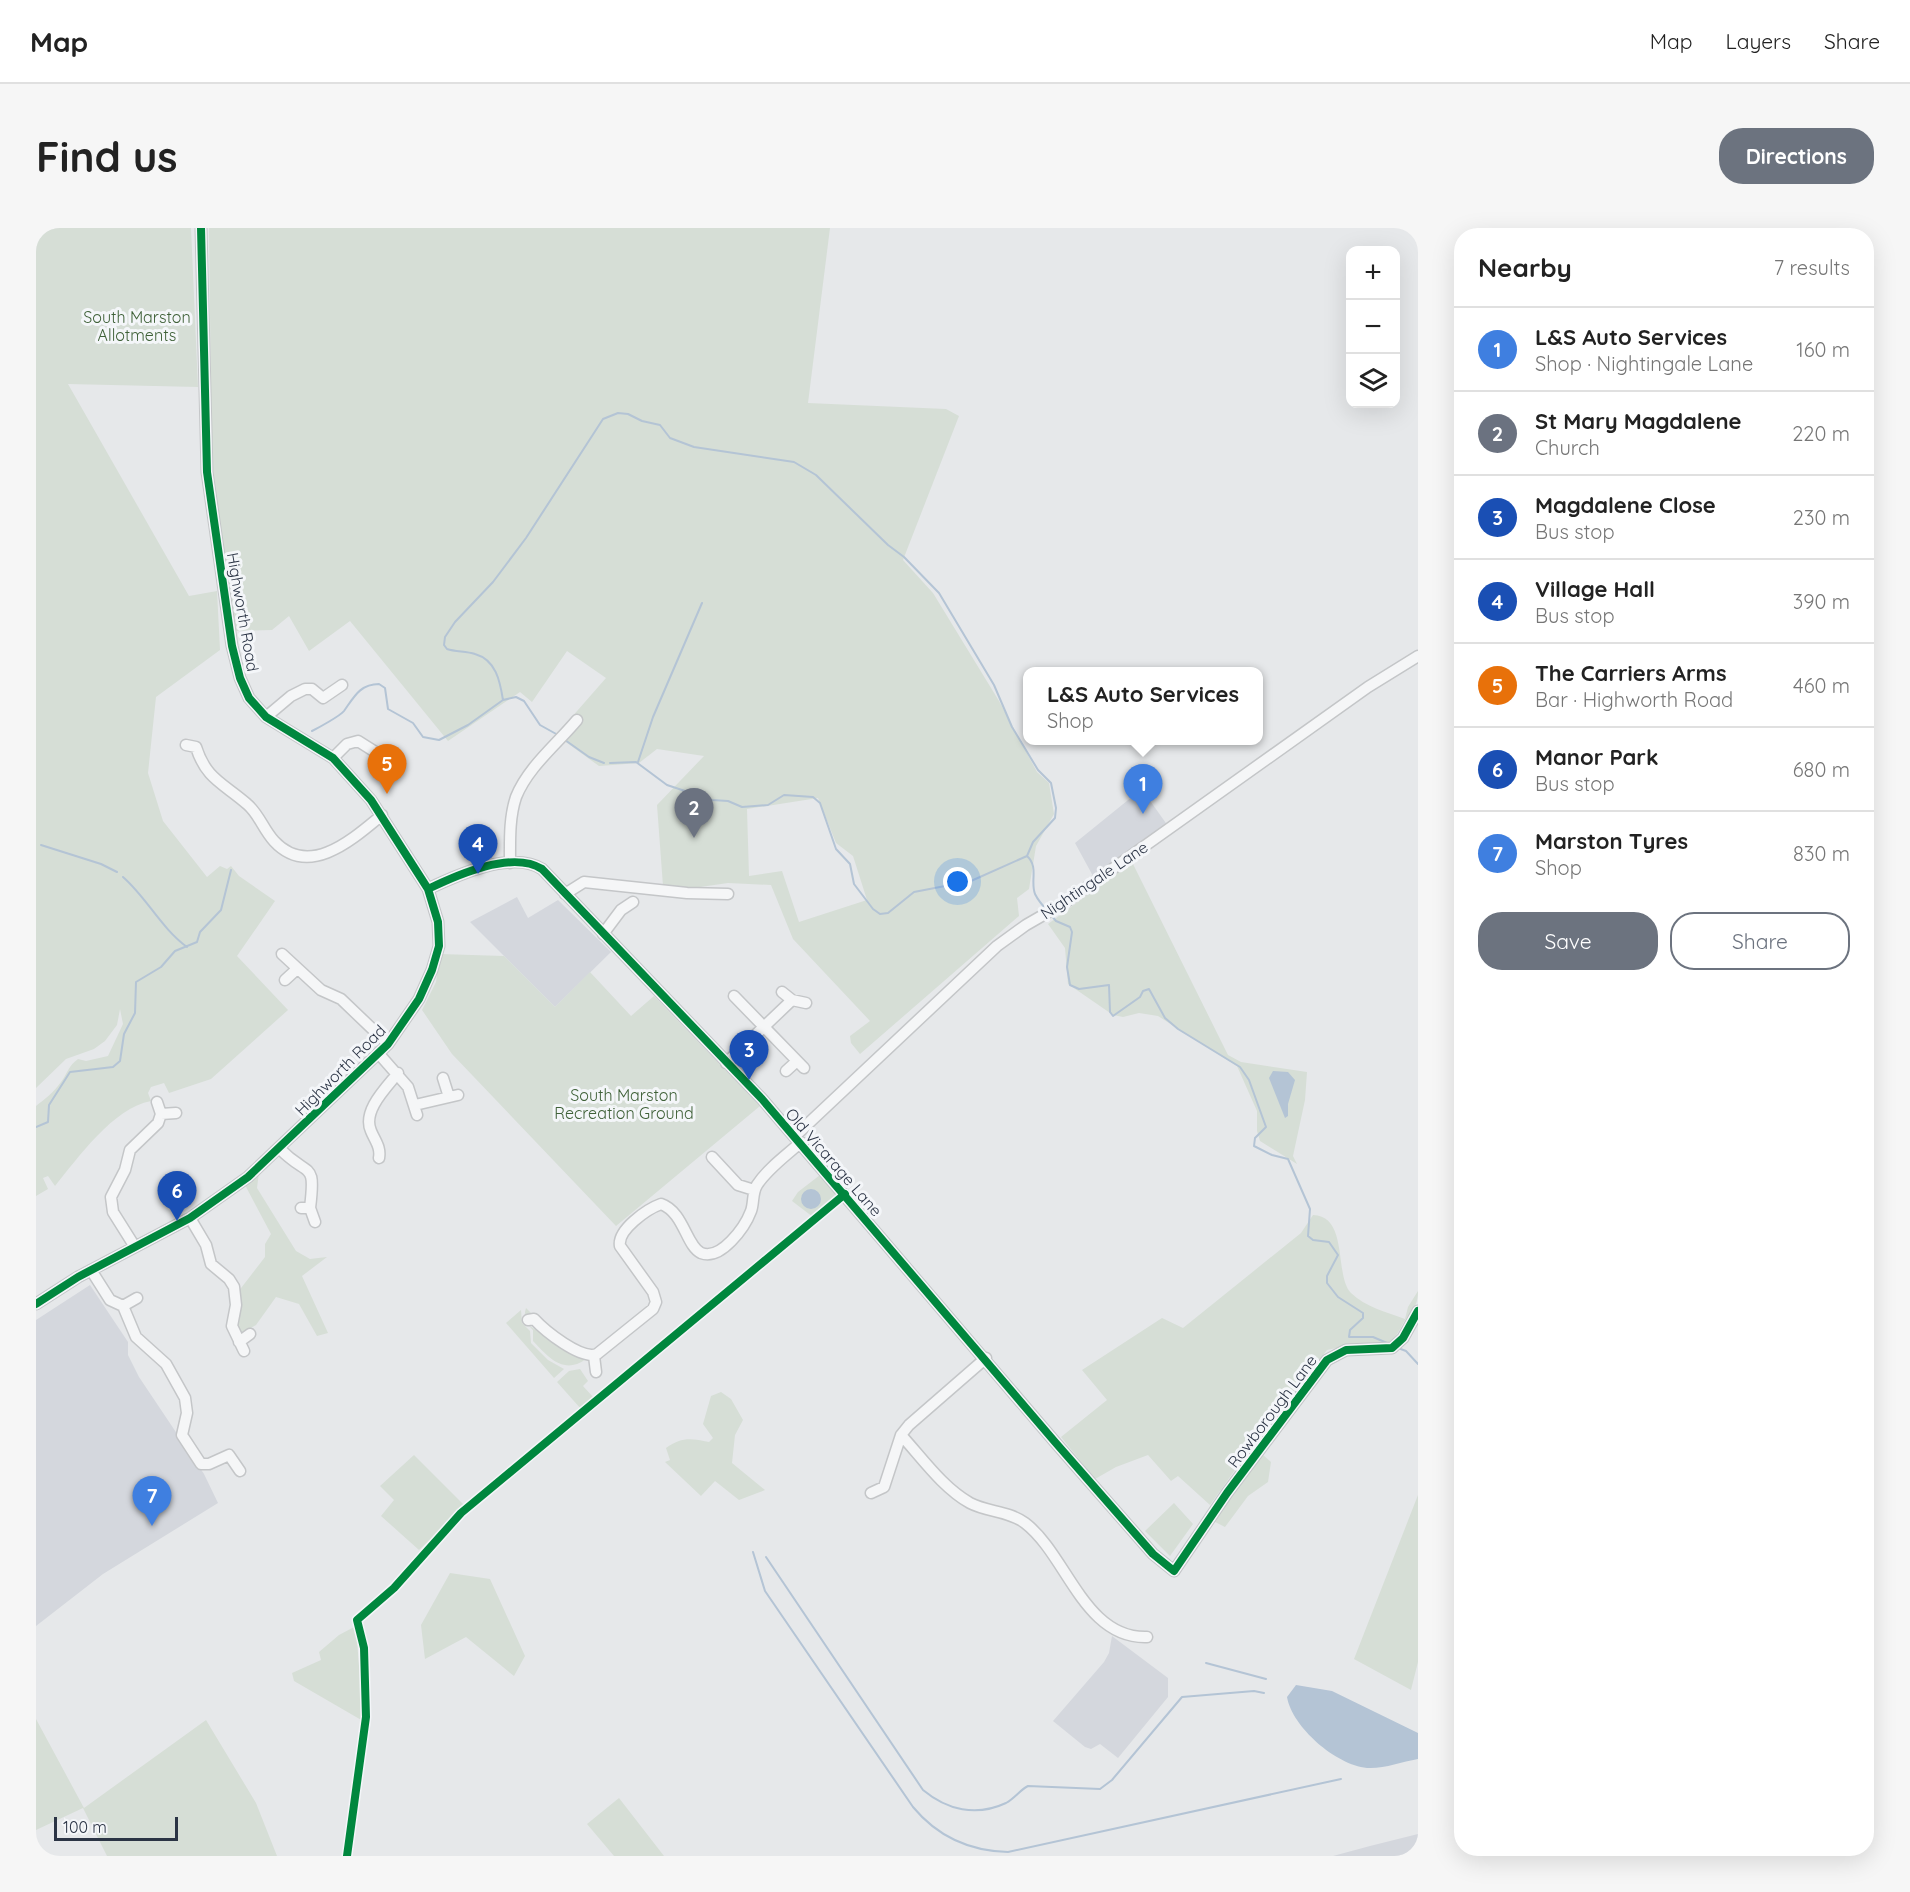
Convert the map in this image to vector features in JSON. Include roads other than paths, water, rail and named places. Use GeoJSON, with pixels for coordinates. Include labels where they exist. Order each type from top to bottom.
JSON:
{"type":"FeatureCollection","features":[{"type":"Feature","properties":{"kind":"street","name":"Highworth Road"},"geometry":{"type":"LineString","coordinates":[[36,1304],[91,1270],[190,1218],[234,1188],[388,1044],[418,999],[435,962],[439,930],[428,889],[382,815],[352,777],[333,758],[266,717],[246,692],[234,657],[206,458],[201,228]]}},
{"type":"Feature","properties":{"kind":"street","name":"Nightingale Lane"},"geometry":{"type":"LineString","coordinates":[[754,1190],[798,1139],[997,946],[1026,925],[1054,910],[1359,694],[1418,656]]}},
{"type":"Feature","properties":{"kind":"street"},"geometry":{"type":"LineString","coordinates":[[266,717],[301,690],[312,689],[323,698],[342,686]]}},
{"type":"Feature","properties":{"kind":"street"},"geometry":{"type":"LineString","coordinates":[[510,863],[511,821],[516,797],[560,737],[577,720]]}},
{"type":"Feature","properties":{"kind":"street"},"geometry":{"type":"LineString","coordinates":[[333,758],[347,744],[358,741],[388,760]]}},
{"type":"Feature","properties":{"kind":"street"},"geometry":{"type":"LineString","coordinates":[[194,744],[204,767],[214,779],[251,808],[276,844],[293,853],[306,856],[328,853],[355,838],[382,815]]}},
{"type":"Feature","properties":{"kind":"street","name":"Old Vicarage Lane"},"geometry":{"type":"LineString","coordinates":[[428,889],[481,868],[510,863],[529,863],[539,867],[682,1013],[798,1139],[1153,1554],[1174,1571]]}},
{"type":"Feature","properties":{"kind":"street"},"geometry":{"type":"LineString","coordinates":[[565,894],[584,882],[687,893],[728,894]]}},
{"type":"Feature","properties":{"kind":"street"},"geometry":{"type":"LineString","coordinates":[[603,934],[621,910],[633,902]]}},
{"type":"Feature","properties":{"kind":"street"},"geometry":{"type":"LineString","coordinates":[[282,954],[321,990],[341,999],[388,1044]]}},
{"type":"Feature","properties":{"kind":"street"},"geometry":{"type":"LineString","coordinates":[[285,980],[297,969]]}},
{"type":"Feature","properties":{"kind":"street"},"geometry":{"type":"LineString","coordinates":[[782,992],[792,1000],[806,1003]]}},
{"type":"Feature","properties":{"kind":"street"},"geometry":{"type":"LineString","coordinates":[[734,996],[801,1065],[786,1071]]}},
{"type":"Feature","properties":{"kind":"street"},"geometry":{"type":"LineString","coordinates":[[726,1063],[792,1000]]}},
{"type":"Feature","properties":{"kind":"street"},"geometry":{"type":"LineString","coordinates":[[379,1054],[398,1073],[411,1093],[416,1110],[453,1096],[443,1078]]}},
{"type":"Feature","properties":{"kind":"street"},"geometry":{"type":"LineString","coordinates":[[383,1151],[369,1128],[368,1118],[398,1073]]}},
{"type":"Feature","properties":{"kind":"street"},"geometry":{"type":"LineString","coordinates":[[135,1247],[113,1212],[111,1197],[125,1170],[129,1150],[153,1130],[161,1114],[157,1102]]}},
{"type":"Feature","properties":{"kind":"street"},"geometry":{"type":"LineString","coordinates":[[161,1114],[176,1113]]}},
{"type":"Feature","properties":{"kind":"street"},"geometry":{"type":"LineString","coordinates":[[279,1148],[313,1178],[305,1208],[315,1222]]}},
{"type":"Feature","properties":{"kind":"street"},"geometry":{"type":"LineString","coordinates":[[594,1356],[653,1309],[656,1302],[654,1293],[620,1246],[619,1238],[625,1230],[653,1207],[664,1205],[685,1228],[697,1250],[712,1254],[728,1243],[747,1220],[754,1190],[738,1185],[712,1157]]}},
{"type":"Feature","properties":{"kind":"street"},"geometry":{"type":"LineString","coordinates":[[190,1218],[206,1245],[211,1264],[229,1279],[234,1287],[236,1305],[232,1326],[241,1346],[250,1334]]}},
{"type":"Feature","properties":{"kind":"street"},"geometry":{"type":"LineString","coordinates":[[91,1270],[110,1300],[123,1306],[136,1337],[166,1364],[185,1398],[187,1413],[181,1432],[201,1464],[205,1466],[229,1455],[240,1471]]}},
{"type":"Feature","properties":{"kind":"street"},"geometry":{"type":"LineString","coordinates":[[123,1306],[137,1298]]}},
{"type":"Feature","properties":{"kind":"street","name":"Rowborough Lane"},"geometry":{"type":"LineString","coordinates":[[1174,1571],[1233,1485],[1327,1360],[1346,1350],[1396,1346],[1418,1311]]}},
{"type":"Feature","properties":{"kind":"street"},"geometry":{"type":"LineString","coordinates":[[528,1320],[534,1319],[555,1338],[594,1356]]}},
{"type":"Feature","properties":{"kind":"street"},"geometry":{"type":"LineString","coordinates":[[594,1356],[596,1372]]}},
{"type":"Feature","properties":{"kind":"street"},"geometry":{"type":"LineString","coordinates":[[871,1493],[884,1487],[902,1435],[915,1419],[986,1358]]}},
{"type":"Feature","properties":{"kind":"street"},"geometry":{"type":"LineString","coordinates":[[902,1435],[959,1495],[978,1507],[1010,1516],[1027,1525],[1083,1598],[1110,1627],[1123,1635],[1147,1637]]}},
{"type":"Feature","properties":{"kind":"water"},"geometry":{"type":"Polygon","coordinates":[[[1273,1071],[1288,1072],[1295,1080],[1288,1104],[1288,1116],[1285,1118],[1269,1078],[1273,1071]]]}},
{"type":"Feature","properties":{"kind":"water"},"geometry":{"type":"Polygon","coordinates":[[[811,1189],[818,1192],[821,1199],[818,1206],[811,1209],[804,1206],[801,1199],[804,1192],[811,1189]]]}},
{"type":"Feature","properties":{"kind":"water"},"geometry":{"type":"Polygon","coordinates":[[[1296,1685],[1332,1691],[1418,1733],[1418,1759],[1373,1768],[1342,1760],[1317,1743],[1297,1720],[1287,1697],[1296,1685]]]}},
{"type":"Feature","properties":{"kind":"waterway"},"geometry":{"type":"LineString","coordinates":[[503,700],[496,672],[488,661],[475,654],[447,649],[444,645],[445,637],[455,622],[493,582],[526,538],[603,419],[618,413],[628,414],[642,421],[660,425],[670,438],[694,447],[794,462],[816,475],[939,593],[994,685],[1012,727],[1038,770],[1051,783],[1056,808],[1055,818],[1033,842],[1027,856]]}},
{"type":"Feature","properties":{"kind":"waterway"},"geometry":{"type":"LineString","coordinates":[[638,762],[653,717],[702,603]]}},
{"type":"Feature","properties":{"kind":"waterway"},"geometry":{"type":"LineString","coordinates":[[312,731],[342,713],[362,689],[379,684],[385,688],[388,709],[413,723],[423,737],[439,740],[468,725],[503,700],[516,697],[524,701],[540,725],[558,735]]}},
{"type":"Feature","properties":{"kind":"waterway"},"geometry":{"type":"LineString","coordinates":[[565,740],[589,757],[604,763]]}},
{"type":"Feature","properties":{"kind":"waterway"},"geometry":{"type":"LineString","coordinates":[[610,763],[636,762],[667,785],[712,800],[728,801],[742,807],[768,805],[784,795],[813,797],[820,803],[836,849],[850,864],[854,884],[873,909],[880,914],[888,913],[914,892],[971,881],[1027,856]]}},
{"type":"Feature","properties":{"kind":"waterway"},"geometry":{"type":"LineString","coordinates":[[41,845],[101,864],[117,872]]}},
{"type":"Feature","properties":{"kind":"waterway"},"geometry":{"type":"LineString","coordinates":[[1027,856],[1033,865],[1035,894],[1047,910]]}},
{"type":"Feature","properties":{"kind":"waterway"},"geometry":{"type":"LineString","coordinates":[[36,1127],[48,1122],[49,1105],[70,1072],[113,1067],[120,1061],[124,1034],[135,1013],[136,982],[161,967],[175,951],[197,942],[200,932],[221,910],[231,870]]}},
{"type":"Feature","properties":{"kind":"waterway"},"geometry":{"type":"LineString","coordinates":[[123,877],[169,931],[187,947]]}},
{"type":"Feature","properties":{"kind":"waterway"},"geometry":{"type":"LineString","coordinates":[[1051,915],[1056,921],[1070,927],[1072,932],[1067,967],[1070,985],[1079,989],[1109,985],[1110,1012],[1113,1016],[1140,997],[1143,991],[1149,989],[1165,1018],[1178,1029],[1240,1067],[1249,1080],[1266,1127],[1255,1138],[1254,1146],[1272,1155],[1288,1159],[1310,1209],[1308,1236],[1313,1240],[1329,1242],[1338,1255],[1327,1276],[1327,1283],[1338,1297],[1363,1313],[1363,1318],[1350,1330],[1349,1337],[1373,1337],[1387,1343]]}},
{"type":"Feature","properties":{"kind":"waterway"},"geometry":{"type":"LineString","coordinates":[[1398,1348],[1406,1351],[1418,1364]]}},
{"type":"Feature","properties":{"kind":"waterway"},"geometry":{"type":"LineString","coordinates":[[753,1552],[765,1591],[913,1807],[933,1826],[955,1840],[981,1849],[1008,1852],[1341,1779]]}},
{"type":"Feature","properties":{"kind":"waterway"},"geometry":{"type":"LineString","coordinates":[[766,1557],[923,1790],[952,1807],[973,1810],[995,1807],[1006,1803],[1028,1786],[1100,1789],[1112,1780],[1182,1697],[1254,1691],[1264,1693]]}},
{"type":"Feature","properties":{"kind":"waterway"},"geometry":{"type":"LineString","coordinates":[[1206,1663],[1266,1679]]}},
{"type":"Feature","properties":{"kind":"place","name":"The Carriers Arms"},"geometry":{"type":"Point","coordinates":[387,794]}},
{"type":"Feature","properties":{"kind":"place","name":"L&S Auto Services"},"geometry":{"type":"Point","coordinates":[1143,814]}},
{"type":"Feature","properties":{"kind":"place","name":"St Mary Magdalene"},"geometry":{"type":"Point","coordinates":[694,838]}},
{"type":"Feature","properties":{"kind":"place","name":"Village Hall"},"geometry":{"type":"Point","coordinates":[478,874]}},
{"type":"Feature","properties":{"kind":"place","name":"Magdalene Close"},"geometry":{"type":"Point","coordinates":[749,1080]}},
{"type":"Feature","properties":{"kind":"place","name":"Manor Park"},"geometry":{"type":"Point","coordinates":[177,1221]}},
{"type":"Feature","properties":{"kind":"place","name":"Marston Tyres"},"geometry":{"type":"Point","coordinates":[152,1526]}},
{"type":"Feature","properties":{"kind":"park label","name":"South Marston Allotments"},"geometry":{"type":"Point","coordinates":[137,326]}},
{"type":"Feature","properties":{"kind":"park label","name":"South Marston Recreation Ground"},"geometry":{"type":"Point","coordinates":[624,1104]}}]}
